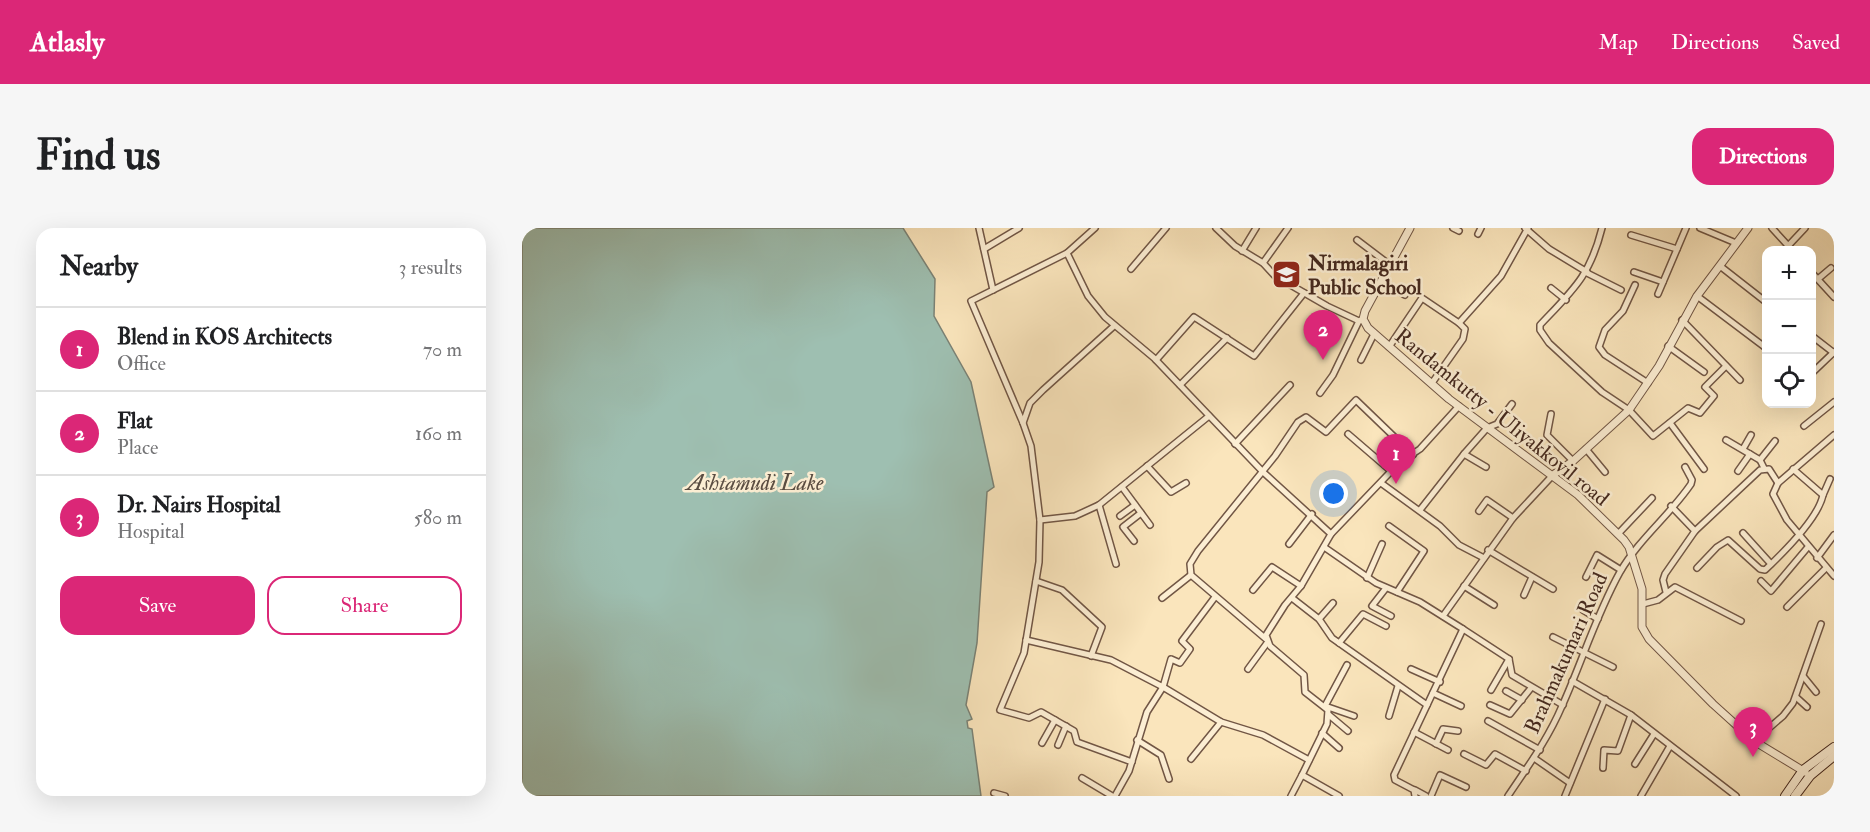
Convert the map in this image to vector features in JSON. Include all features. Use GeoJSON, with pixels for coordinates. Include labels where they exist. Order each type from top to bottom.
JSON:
{"type":"FeatureCollection","features":[{"type":"Feature","properties":{"kind":"main road"},"geometry":{"type":"LineString","coordinates":[[1785,796],[1834,747]]}},
{"type":"Feature","properties":{"kind":"main road"},"geometry":{"type":"LineString","coordinates":[[1795,796],[1806,773],[1834,756]]}},
{"type":"Feature","properties":{"kind":"street"},"geometry":{"type":"LineString","coordinates":[[979,228],[993,290]]}},
{"type":"Feature","properties":{"kind":"street"},"geometry":{"type":"LineString","coordinates":[[984,249],[1019,228]]}},
{"type":"Feature","properties":{"kind":"street"},"geometry":{"type":"LineString","coordinates":[[1095,228],[1067,253],[971,301],[1023,423],[1030,446],[1040,520],[1036,581],[1026,640],[1000,710],[1029,718],[1041,712],[1074,731],[1077,742],[1132,762]]}},
{"type":"Feature","properties":{"kind":"street"},"geometry":{"type":"LineString","coordinates":[[1131,270],[1166,228]]}},
{"type":"Feature","properties":{"kind":"street"},"geometry":{"type":"LineString","coordinates":[[1216,228],[1242,250],[1263,263],[1275,276],[1304,293],[1361,320]]}},
{"type":"Feature","properties":{"kind":"street"},"geometry":{"type":"LineString","coordinates":[[1242,250],[1256,228]]}},
{"type":"Feature","properties":{"kind":"street"},"geometry":{"type":"LineString","coordinates":[[1263,263],[1288,228]]}},
{"type":"Feature","properties":{"kind":"street"},"geometry":{"type":"LineString","coordinates":[[1320,393],[1341,360],[1410,228]]}},
{"type":"Feature","properties":{"kind":"street"},"geometry":{"type":"LineString","coordinates":[[1459,323],[1500,276],[1527,228],[1549,249],[1587,273],[1621,290]]}},
{"type":"Feature","properties":{"kind":"street"},"geometry":{"type":"LineString","coordinates":[[1602,228],[1587,273],[1566,300],[1540,325],[1542,335],[1602,392],[1629,410],[1653,436],[1688,408],[1700,413],[1714,396],[1705,387],[1726,366]]}},
{"type":"Feature","properties":{"kind":"street"},"geometry":{"type":"LineString","coordinates":[[1659,294],[1686,228]]}},
{"type":"Feature","properties":{"kind":"street"},"geometry":{"type":"LineString","coordinates":[[1700,228],[1736,243]]}},
{"type":"Feature","properties":{"kind":"street"},"geometry":{"type":"LineString","coordinates":[[1443,616],[1513,518],[1553,475],[1573,461],[1629,410],[1648,383],[1697,296],[1748,228]]}},
{"type":"Feature","properties":{"kind":"street"},"geometry":{"type":"LineString","coordinates":[[1772,228],[1788,246]]}},
{"type":"Feature","properties":{"kind":"street"},"geometry":{"type":"LineString","coordinates":[[1792,246],[1805,228]]}},
{"type":"Feature","properties":{"kind":"street"},"geometry":{"type":"LineString","coordinates":[[1631,235],[1677,249]]}},
{"type":"Feature","properties":{"kind":"street"},"geometry":{"type":"LineString","coordinates":[[1357,240],[1390,265]]}},
{"type":"Feature","properties":{"kind":"street"},"geometry":{"type":"LineString","coordinates":[[1067,253],[1088,296],[1114,326],[1156,360],[1263,472],[1312,514],[1331,534]]}},
{"type":"Feature","properties":{"kind":"street"},"geometry":{"type":"LineString","coordinates":[[1719,266],[1764,300]]}},
{"type":"Feature","properties":{"kind":"street"},"geometry":{"type":"LineString","coordinates":[[1831,268],[1818,279],[1834,297]]}},
{"type":"Feature","properties":{"kind":"street"},"geometry":{"type":"LineString","coordinates":[[1634,272],[1663,282]]}},
{"type":"Feature","properties":{"kind":"street"},"geometry":{"type":"LineString","coordinates":[[1382,280],[1405,295]]}},
{"type":"Feature","properties":{"kind":"street"},"geometry":{"type":"LineString","coordinates":[[1635,285],[1623,311],[1605,330],[1599,347],[1605,355],[1648,383]]}},
{"type":"Feature","properties":{"kind":"street"},"geometry":{"type":"LineString","coordinates":[[1551,288],[1566,300]]}},
{"type":"Feature","properties":{"kind":"street"},"geometry":{"type":"LineString","coordinates":[[1156,360],[1194,317],[1254,356],[1304,293]]}},
{"type":"Feature","properties":{"kind":"street"},"geometry":{"type":"LineString","coordinates":[[1697,296],[1762,344]]}},
{"type":"Feature","properties":{"kind":"street"},"geometry":{"type":"LineString","coordinates":[[1389,347],[1422,298],[1459,323],[1465,329],[1463,339],[1432,383]]}},
{"type":"Feature","properties":{"kind":"street","name":"Randamkutty - Uliyakkovil road"},"geometry":{"type":"LineString","coordinates":[[1361,320],[1374,334],[1459,406],[1553,475],[1618,534],[1631,553],[1644,604],[1642,627],[1649,639],[1713,704],[1754,741],[1806,773]]}},
{"type":"Feature","properties":{"kind":"street"},"geometry":{"type":"LineString","coordinates":[[1682,320],[1740,380]]}},
{"type":"Feature","properties":{"kind":"street"},"geometry":{"type":"LineString","coordinates":[[1023,423],[1030,403],[1114,326]]}},
{"type":"Feature","properties":{"kind":"street"},"geometry":{"type":"LineString","coordinates":[[1361,360],[1374,334]]}},
{"type":"Feature","properties":{"kind":"street"},"geometry":{"type":"LineString","coordinates":[[1180,386],[1227,338]]}},
{"type":"Feature","properties":{"kind":"street"},"geometry":{"type":"LineString","coordinates":[[1816,339],[1834,353],[1816,369]]}},
{"type":"Feature","properties":{"kind":"street"},"geometry":{"type":"LineString","coordinates":[[1668,346],[1704,372]]}},
{"type":"Feature","properties":{"kind":"street"},"geometry":{"type":"LineString","coordinates":[[1235,444],[1290,385]]}},
{"type":"Feature","properties":{"kind":"street"},"geometry":{"type":"LineString","coordinates":[[1162,598],[1191,575],[1192,558],[1263,472],[1303,417],[1326,432],[1356,400],[1413,455]]}},
{"type":"Feature","properties":{"kind":"street"},"geometry":{"type":"LineString","coordinates":[[1804,426],[1834,402]]}},
{"type":"Feature","properties":{"kind":"street"},"geometry":{"type":"LineString","coordinates":[[1420,510],[1464,454],[1487,428],[1497,424],[1512,404]]}},
{"type":"Feature","properties":{"kind":"street"},"geometry":{"type":"LineString","coordinates":[[1248,669],[1267,641],[1268,630],[1301,586],[1331,534],[1391,471],[1413,455],[1459,406]]}},
{"type":"Feature","properties":{"kind":"street"},"geometry":{"type":"LineString","coordinates":[[1551,414],[1547,435],[1573,461]]}},
{"type":"Feature","properties":{"kind":"street"},"geometry":{"type":"LineString","coordinates":[[1040,520],[1075,516],[1099,505],[1209,416]]}},
{"type":"Feature","properties":{"kind":"street"},"geometry":{"type":"LineString","coordinates":[[1670,423],[1704,469]]}},
{"type":"Feature","properties":{"kind":"street"},"geometry":{"type":"LineString","coordinates":[[1348,434],[1391,471]]}},
{"type":"Feature","properties":{"kind":"street"},"geometry":{"type":"LineString","coordinates":[[1743,449],[1751,435]]}},
{"type":"Feature","properties":{"kind":"street"},"geometry":{"type":"LineString","coordinates":[[1834,435],[1793,469],[1773,490],[1775,500],[1798,535],[1834,576]]}},
{"type":"Feature","properties":{"kind":"street"},"geometry":{"type":"LineString","coordinates":[[1726,440],[1760,460],[1778,483]]}},
{"type":"Feature","properties":{"kind":"street"},"geometry":{"type":"LineString","coordinates":[[1760,460],[1775,441]]}},
{"type":"Feature","properties":{"kind":"street"},"geometry":{"type":"LineString","coordinates":[[1586,449],[1605,472]]}},
{"type":"Feature","properties":{"kind":"street"},"geometry":{"type":"LineString","coordinates":[[1464,454],[1486,467]]}},
{"type":"Feature","properties":{"kind":"street"},"geometry":{"type":"LineString","coordinates":[[1738,471],[1750,454]]}},
{"type":"Feature","properties":{"kind":"street"},"geometry":{"type":"LineString","coordinates":[[1148,466],[1171,492],[1186,483]]}},
{"type":"Feature","properties":{"kind":"street","name":"Brahmakumari Road"},"geometry":{"type":"LineString","coordinates":[[1508,796],[1540,750],[1563,705],[1598,619],[1631,553],[1691,484],[1692,480],[1685,467]]}},
{"type":"Feature","properties":{"kind":"street"},"geometry":{"type":"LineString","coordinates":[[1666,592],[1663,580],[1665,574],[1695,531],[1764,468]]}},
{"type":"Feature","properties":{"kind":"street"},"geometry":{"type":"LineString","coordinates":[[1793,469],[1823,495]]}},
{"type":"Feature","properties":{"kind":"street"},"geometry":{"type":"LineString","coordinates":[[1696,568],[1717,547],[1728,540],[1760,569],[1765,570],[1798,535],[1821,502],[1830,479]]}},
{"type":"Feature","properties":{"kind":"street"},"geometry":{"type":"LineString","coordinates":[[1381,483],[1420,510],[1459,545],[1484,558]]}},
{"type":"Feature","properties":{"kind":"street"},"geometry":{"type":"LineString","coordinates":[[1122,487],[1150,525]]}},
{"type":"Feature","properties":{"kind":"street"},"geometry":{"type":"LineString","coordinates":[[1618,534],[1652,498]]}},
{"type":"Feature","properties":{"kind":"street"},"geometry":{"type":"LineString","coordinates":[[1479,511],[1487,500],[1513,518]]}},
{"type":"Feature","properties":{"kind":"street"},"geometry":{"type":"LineString","coordinates":[[1099,505],[1116,564]]}},
{"type":"Feature","properties":{"kind":"street"},"geometry":{"type":"LineString","coordinates":[[1119,516],[1135,505]]}},
{"type":"Feature","properties":{"kind":"street"},"geometry":{"type":"LineString","coordinates":[[1671,506],[1695,531]]}},
{"type":"Feature","properties":{"kind":"street"},"geometry":{"type":"LineString","coordinates":[[1134,542],[1123,527],[1141,513]]}},
{"type":"Feature","properties":{"kind":"street"},"geometry":{"type":"LineString","coordinates":[[1289,544],[1312,514]]}},
{"type":"Feature","properties":{"kind":"street"},"geometry":{"type":"LineString","coordinates":[[1389,526],[1424,551],[1397,592]]}},
{"type":"Feature","properties":{"kind":"street"},"geometry":{"type":"LineString","coordinates":[[1743,532],[1771,564]]}},
{"type":"Feature","properties":{"kind":"street"},"geometry":{"type":"LineString","coordinates":[[1817,558],[1834,535]]}},
{"type":"Feature","properties":{"kind":"street"},"geometry":{"type":"LineString","coordinates":[[1367,578],[1382,544]]}},
{"type":"Feature","properties":{"kind":"street"},"geometry":{"type":"LineString","coordinates":[[1324,547],[1367,578],[1443,616],[1509,659]]}},
{"type":"Feature","properties":{"kind":"street"},"geometry":{"type":"LineString","coordinates":[[1761,581],[1771,591],[1808,547]]}},
{"type":"Feature","properties":{"kind":"street"},"geometry":{"type":"LineString","coordinates":[[1488,550],[1553,589]]}},
{"type":"Feature","properties":{"kind":"street"},"geometry":{"type":"LineString","coordinates":[[1586,577],[1597,555],[1622,570]]}},
{"type":"Feature","properties":{"kind":"street"},"geometry":{"type":"LineString","coordinates":[[1253,590],[1272,567],[1301,586]]}},
{"type":"Feature","properties":{"kind":"street"},"geometry":{"type":"LineString","coordinates":[[1787,607],[1826,568]]}},
{"type":"Feature","properties":{"kind":"street"},"geometry":{"type":"LineString","coordinates":[[1191,575],[1302,672],[1305,692],[1325,706],[1354,716]]}},
{"type":"Feature","properties":{"kind":"street"},"geometry":{"type":"LineString","coordinates":[[1524,595],[1532,577]]}},
{"type":"Feature","properties":{"kind":"street"},"geometry":{"type":"LineString","coordinates":[[1036,581],[1062,590],[1102,627],[1091,656]]}},
{"type":"Feature","properties":{"kind":"street"},"geometry":{"type":"LineString","coordinates":[[1464,586],[1494,605]]}},
{"type":"Feature","properties":{"kind":"street"},"geometry":{"type":"LineString","coordinates":[[1644,604],[1658,600],[1675,587],[1741,621]]}},
{"type":"Feature","properties":{"kind":"street"},"geometry":{"type":"LineString","coordinates":[[1386,588],[1372,606],[1391,616]]}},
{"type":"Feature","properties":{"kind":"street"},"geometry":{"type":"LineString","coordinates":[[1082,778],[1113,796],[1132,762],[1147,712],[1163,687],[1171,659],[1180,663],[1190,649],[1182,640],[1215,597]]}},
{"type":"Feature","properties":{"kind":"street"},"geometry":{"type":"LineString","coordinates":[[1292,598],[1319,619],[1339,643],[1427,705]]}},
{"type":"Feature","properties":{"kind":"street"},"geometry":{"type":"LineString","coordinates":[[1319,619],[1333,603]]}},
{"type":"Feature","properties":{"kind":"street"},"geometry":{"type":"LineString","coordinates":[[1583,610],[1598,619]]}},
{"type":"Feature","properties":{"kind":"street"},"geometry":{"type":"LineString","coordinates":[[1339,643],[1363,614],[1386,626]]}},
{"type":"Feature","properties":{"kind":"street"},"geometry":{"type":"LineString","coordinates":[[1754,741],[1783,716],[1796,697],[1821,624]]}},
{"type":"Feature","properties":{"kind":"street"},"geometry":{"type":"LineString","coordinates":[[1426,796],[1414,793],[1394,777],[1463,629]]}},
{"type":"Feature","properties":{"kind":"street"},"geometry":{"type":"LineString","coordinates":[[1553,637],[1613,667]]}},
{"type":"Feature","properties":{"kind":"street"},"geometry":{"type":"LineString","coordinates":[[1026,640],[1111,660],[1163,687],[1221,722],[1263,735],[1309,760]]}},
{"type":"Feature","properties":{"kind":"street"},"geometry":{"type":"LineString","coordinates":[[1509,659],[1510,673],[1563,705]]}},
{"type":"Feature","properties":{"kind":"street"},"geometry":{"type":"LineString","coordinates":[[1491,690],[1509,659]]}},
{"type":"Feature","properties":{"kind":"street"},"geometry":{"type":"LineString","coordinates":[[1325,706],[1347,665]]}},
{"type":"Feature","properties":{"kind":"street"},"geometry":{"type":"LineString","coordinates":[[1411,669],[1440,682]]}},
{"type":"Feature","properties":{"kind":"street"},"geometry":{"type":"LineString","coordinates":[[1803,676],[1816,692]]}},
{"type":"Feature","properties":{"kind":"street"},"geometry":{"type":"LineString","coordinates":[[1572,681],[1630,715],[1736,796]]}},
{"type":"Feature","properties":{"kind":"street"},"geometry":{"type":"LineString","coordinates":[[1389,716],[1398,686]]}},
{"type":"Feature","properties":{"kind":"street"},"geometry":{"type":"LineString","coordinates":[[1490,705],[1510,714],[1532,688]]}},
{"type":"Feature","properties":{"kind":"street"},"geometry":{"type":"LineString","coordinates":[[1506,691],[1522,700]]}},
{"type":"Feature","properties":{"kind":"street"},"geometry":{"type":"LineString","coordinates":[[1433,693],[1461,706]]}},
{"type":"Feature","properties":{"kind":"street"},"geometry":{"type":"LineString","coordinates":[[1796,697],[1807,707]]}},
{"type":"Feature","properties":{"kind":"street"},"geometry":{"type":"LineString","coordinates":[[1565,796],[1605,699]]}},
{"type":"Feature","properties":{"kind":"street"},"geometry":{"type":"LineString","coordinates":[[1325,706],[1329,715],[1347,731]]}},
{"type":"Feature","properties":{"kind":"street"},"geometry":{"type":"LineString","coordinates":[[1291,796],[1329,715]]}},
{"type":"Feature","properties":{"kind":"street"},"geometry":{"type":"LineString","coordinates":[[1603,768],[1604,750],[1618,751],[1630,715]]}},
{"type":"Feature","properties":{"kind":"street"},"geometry":{"type":"LineString","coordinates":[[1042,743],[1055,720]]}},
{"type":"Feature","properties":{"kind":"street"},"geometry":{"type":"LineString","coordinates":[[1191,759],[1221,722]]}},
{"type":"Feature","properties":{"kind":"street"},"geometry":{"type":"LineString","coordinates":[[1488,722],[1540,750]]}},
{"type":"Feature","properties":{"kind":"street"},"geometry":{"type":"LineString","coordinates":[[1058,745],[1066,726]]}},
{"type":"Feature","properties":{"kind":"street"},"geometry":{"type":"LineString","coordinates":[[1436,744],[1443,729],[1458,731]]}},
{"type":"Feature","properties":{"kind":"street"},"geometry":{"type":"LineString","coordinates":[[1414,732],[1448,750]]}},
{"type":"Feature","properties":{"kind":"street"},"geometry":{"type":"LineString","coordinates":[[1322,733],[1339,748]]}},
{"type":"Feature","properties":{"kind":"street"},"geometry":{"type":"LineString","coordinates":[[1635,764],[1654,734]]}},
{"type":"Feature","properties":{"kind":"street"},"geometry":{"type":"LineString","coordinates":[[1137,740],[1161,755],[1169,779]]}},
{"type":"Feature","properties":{"kind":"street"},"geometry":{"type":"LineString","coordinates":[[1641,796],[1670,746]]}},
{"type":"Feature","properties":{"kind":"street"},"geometry":{"type":"LineString","coordinates":[[1464,754],[1486,765],[1495,754],[1526,771]]}},
{"type":"Feature","properties":{"kind":"street"},"geometry":{"type":"LineString","coordinates":[[1534,758],[1570,783]]}},
{"type":"Feature","properties":{"kind":"street"},"geometry":{"type":"LineString","coordinates":[[1302,775],[1339,796]]}},
{"type":"Feature","properties":{"kind":"street"},"geometry":{"type":"LineString","coordinates":[[1431,796],[1440,775],[1466,787]]}},
{"type":"Feature","properties":{"kind":"street"},"geometry":{"type":"LineString","coordinates":[[994,793],[1005,796]]}},
{"type":"Feature","properties":{"kind":"water","name":"Ashtamudi Lake"},"geometry":{"type":"Polygon","coordinates":[[[522,228],[903,228],[935,279],[934,316],[971,382],[994,487],[987,492],[977,643],[966,705],[972,719],[967,721],[968,728],[972,729],[981,796],[522,796],[522,228]]]}},
{"type":"Feature","properties":{"kind":"place","name":"Nirmalagiri Public School"},"geometry":{"type":"Point","coordinates":[1287,275]}},
{"type":"Feature","properties":{"kind":"place","name":"Flat"},"geometry":{"type":"Point","coordinates":[1323,360]}},
{"type":"Feature","properties":{"kind":"place","name":"Blend in KOS Architects"},"geometry":{"type":"Point","coordinates":[1396,484]}},
{"type":"Feature","properties":{"kind":"place","name":"Dr. Nairs Hospital"},"geometry":{"type":"Point","coordinates":[1753,757]}}]}
